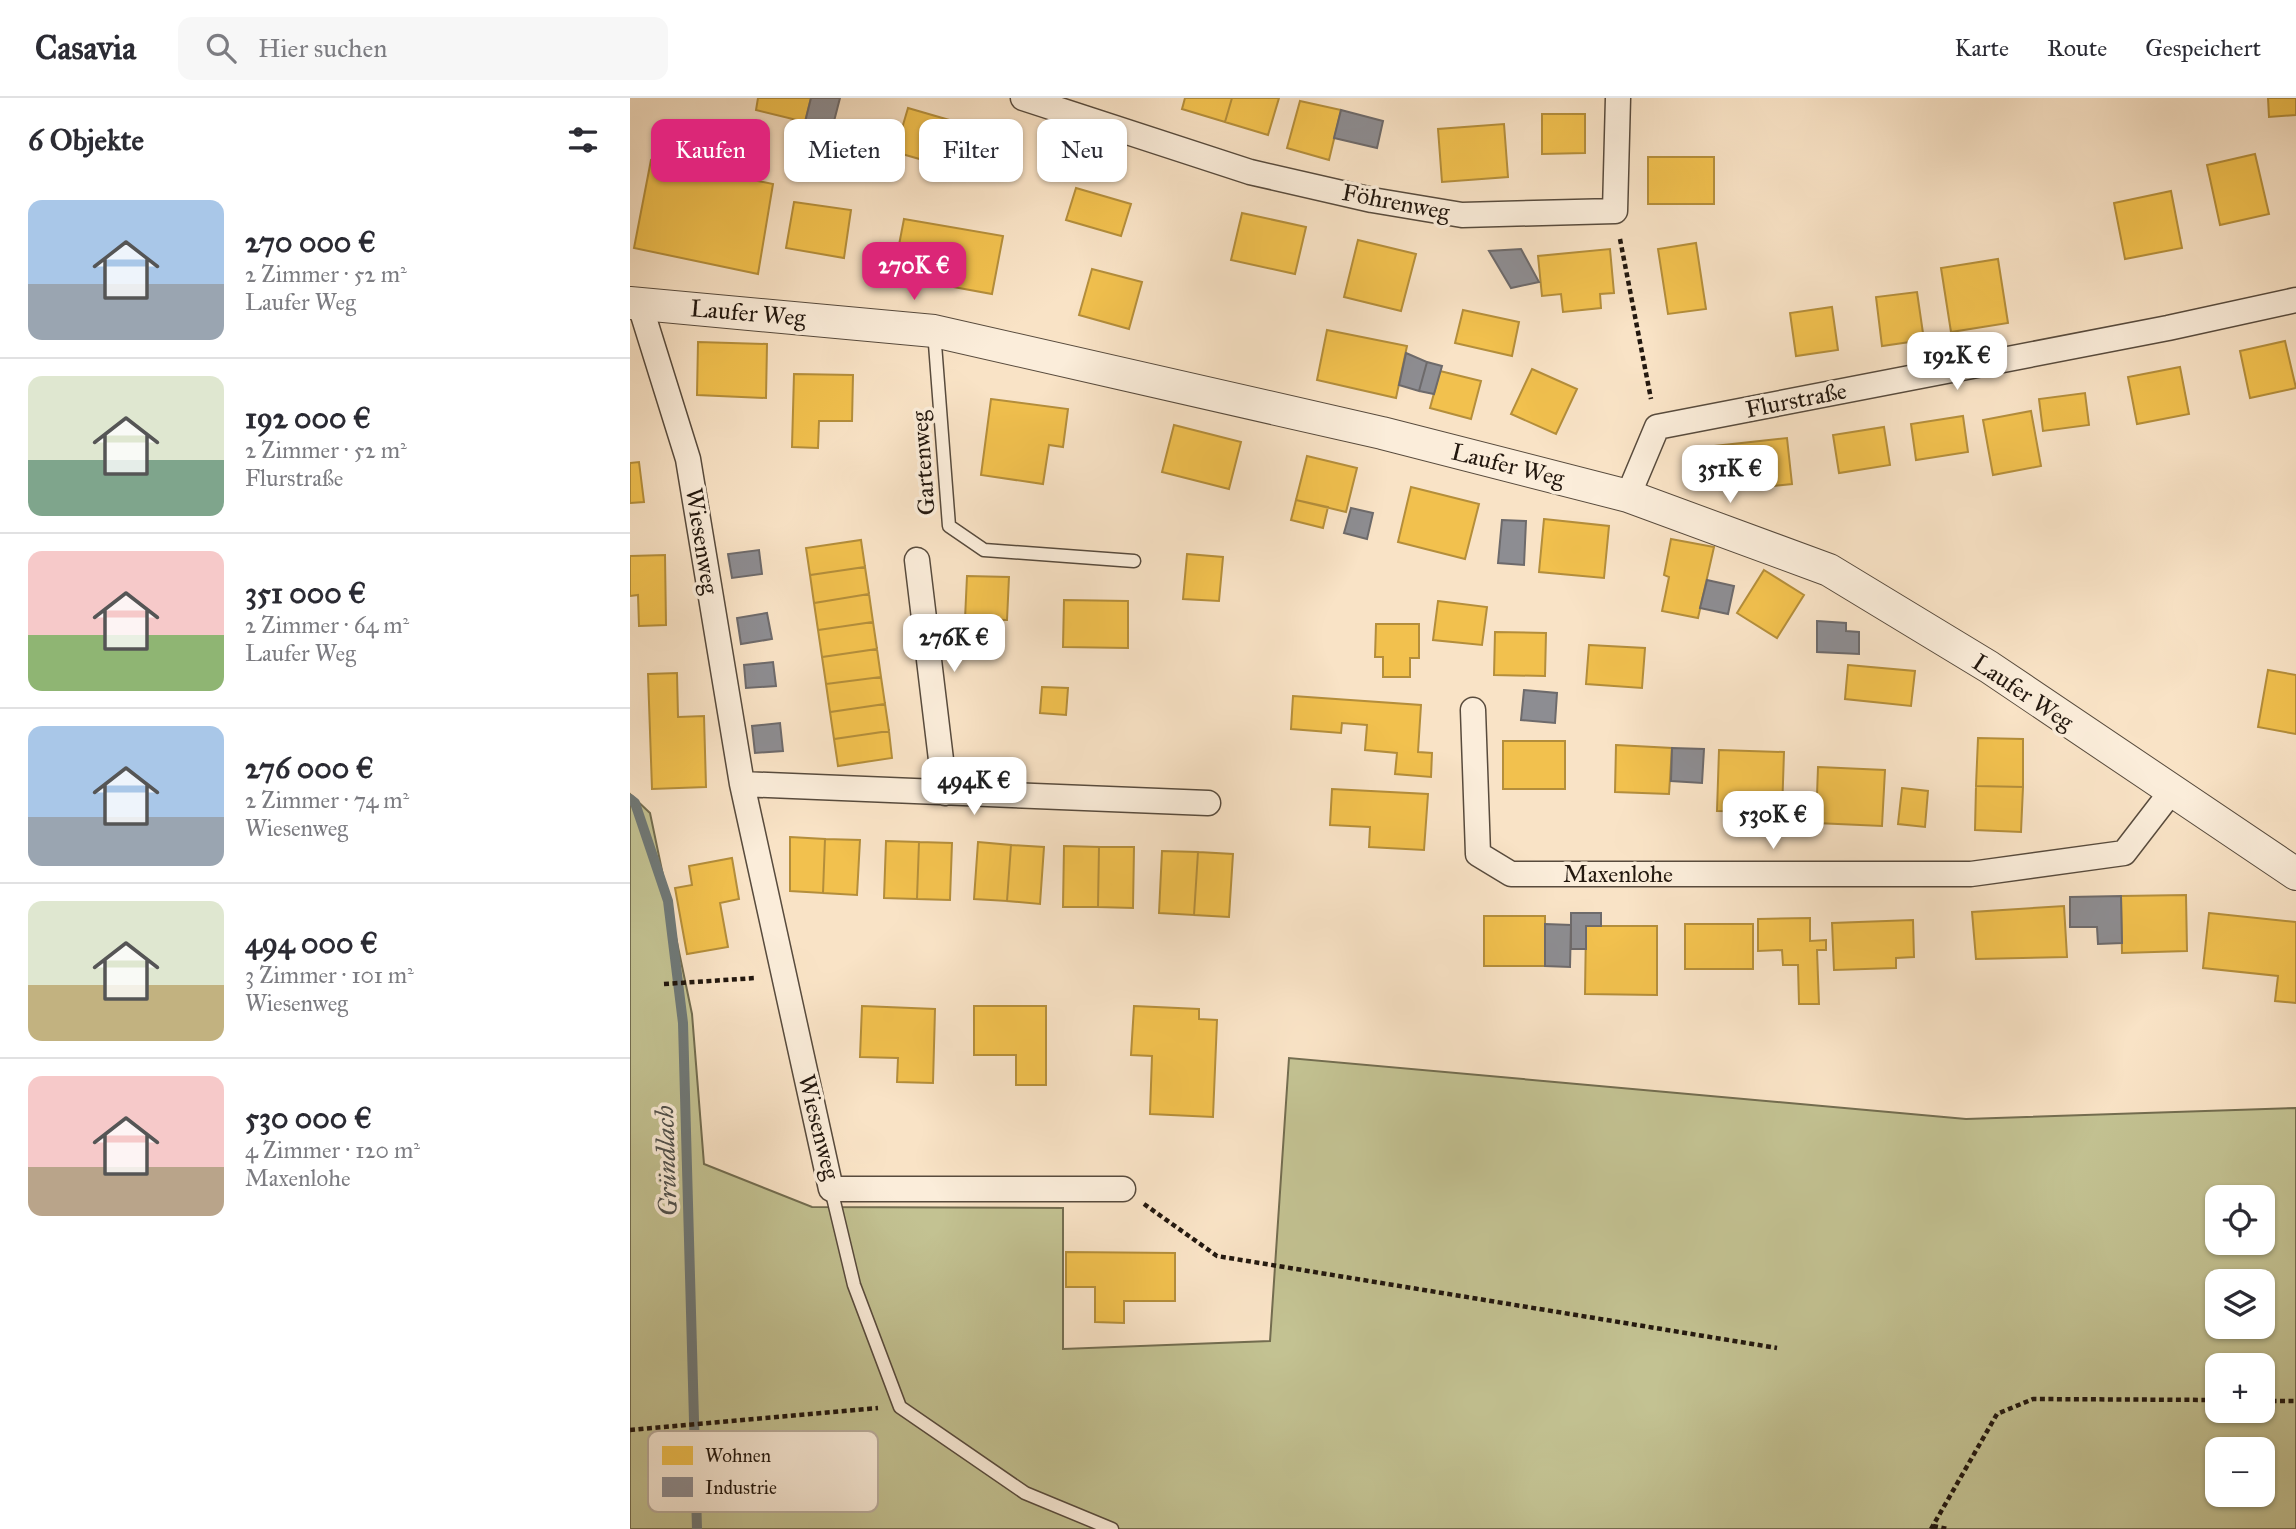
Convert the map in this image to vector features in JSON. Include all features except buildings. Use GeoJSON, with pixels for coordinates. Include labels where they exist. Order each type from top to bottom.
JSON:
{"type":"FeatureCollection","features":[{"type":"Feature","properties":{"kind":"street","name":"Föhrenweg"},"geometry":{"type":"LineString","coordinates":[[1023,98],[1250,172],[1371,200],[1462,215],[1615,211]]}},
{"type":"Feature","properties":{"kind":"street"},"geometry":{"type":"LineString","coordinates":[[1615,211],[1618,98]]}},
{"type":"Feature","properties":{"kind":"street","name":"Flurstraße"},"geometry":{"type":"LineString","coordinates":[[1657,427],[2168,328],[2296,300]]}},
{"type":"Feature","properties":{"kind":"street","name":"Laufer Weg"},"geometry":{"type":"LineString","coordinates":[[635,303],[934,331],[1382,433],[1628,496],[1829,569],[1989,667],[2296,874]]}},
{"type":"Feature","properties":{"kind":"street","name":"Wiesenweg"},"geometry":{"type":"LineString","coordinates":[[635,303],[688,459],[742,784],[831,1189],[1123,1189]]}},
{"type":"Feature","properties":{"kind":"street"},"geometry":{"type":"LineString","coordinates":[[1628,496],[1657,427]]}},
{"type":"Feature","properties":{"kind":"street"},"geometry":{"type":"LineString","coordinates":[[917,560],[945,793]]}},
{"type":"Feature","properties":{"kind":"street","name":"Maxenlohe"},"geometry":{"type":"LineString","coordinates":[[1473,710],[1478,854],[1511,874],[1971,874],[2124,853],[2171,792]]}},
{"type":"Feature","properties":{"kind":"street"},"geometry":{"type":"LineString","coordinates":[[742,784],[1208,803]]}},
{"type":"Feature","properties":{"kind":"lane","name":"Gartenweg"},"geometry":{"type":"LineString","coordinates":[[934,331],[949,526],[984,550],[1134,561]]}},
{"type":"Feature","properties":{"kind":"lane"},"geometry":{"type":"LineString","coordinates":[[831,1189],[854,1285],[900,1407],[1025,1493],[1112,1529]]}},
{"type":"Feature","properties":{"kind":"path"},"geometry":{"type":"LineString","coordinates":[[1615,211],[1657,427]]}},
{"type":"Feature","properties":{"kind":"path"},"geometry":{"type":"LineString","coordinates":[[664,984],[784,976]]}},
{"type":"Feature","properties":{"kind":"path"},"geometry":{"type":"LineString","coordinates":[[1123,1189],[1217,1256],[1777,1348]]}},
{"type":"Feature","properties":{"kind":"path"},"geometry":{"type":"LineString","coordinates":[[1948,1529],[1932,1527],[1997,1414],[2033,1399],[2205,1400]]}},
{"type":"Feature","properties":{"kind":"path"},"geometry":{"type":"LineString","coordinates":[[2275,1401],[2296,1401]]}},
{"type":"Feature","properties":{"kind":"path"},"geometry":{"type":"LineString","coordinates":[[630,1430],[900,1407]]}},
{"type":"Feature","properties":{"kind":"shaded area"},"geometry":{"type":"Polygon","coordinates":[[[630,794],[650,813],[692,1014],[704,1164],[812,1207],[1063,1208],[1063,1349],[1270,1341],[1289,1058],[1966,1119],[2296,1108],[2296,1529],[630,1529],[630,794]]]}},
{"type":"Feature","properties":{"kind":"waterway","name":"Gründlach"},"geometry":{"type":"LineString","coordinates":[[630,799],[635,803],[668,901],[683,1023],[694,1431]]}},
{"type":"Feature","properties":{"kind":"waterway","name":"Gründlach"},"geometry":{"type":"LineString","coordinates":[[697,1512],[697,1529]]}}]}
